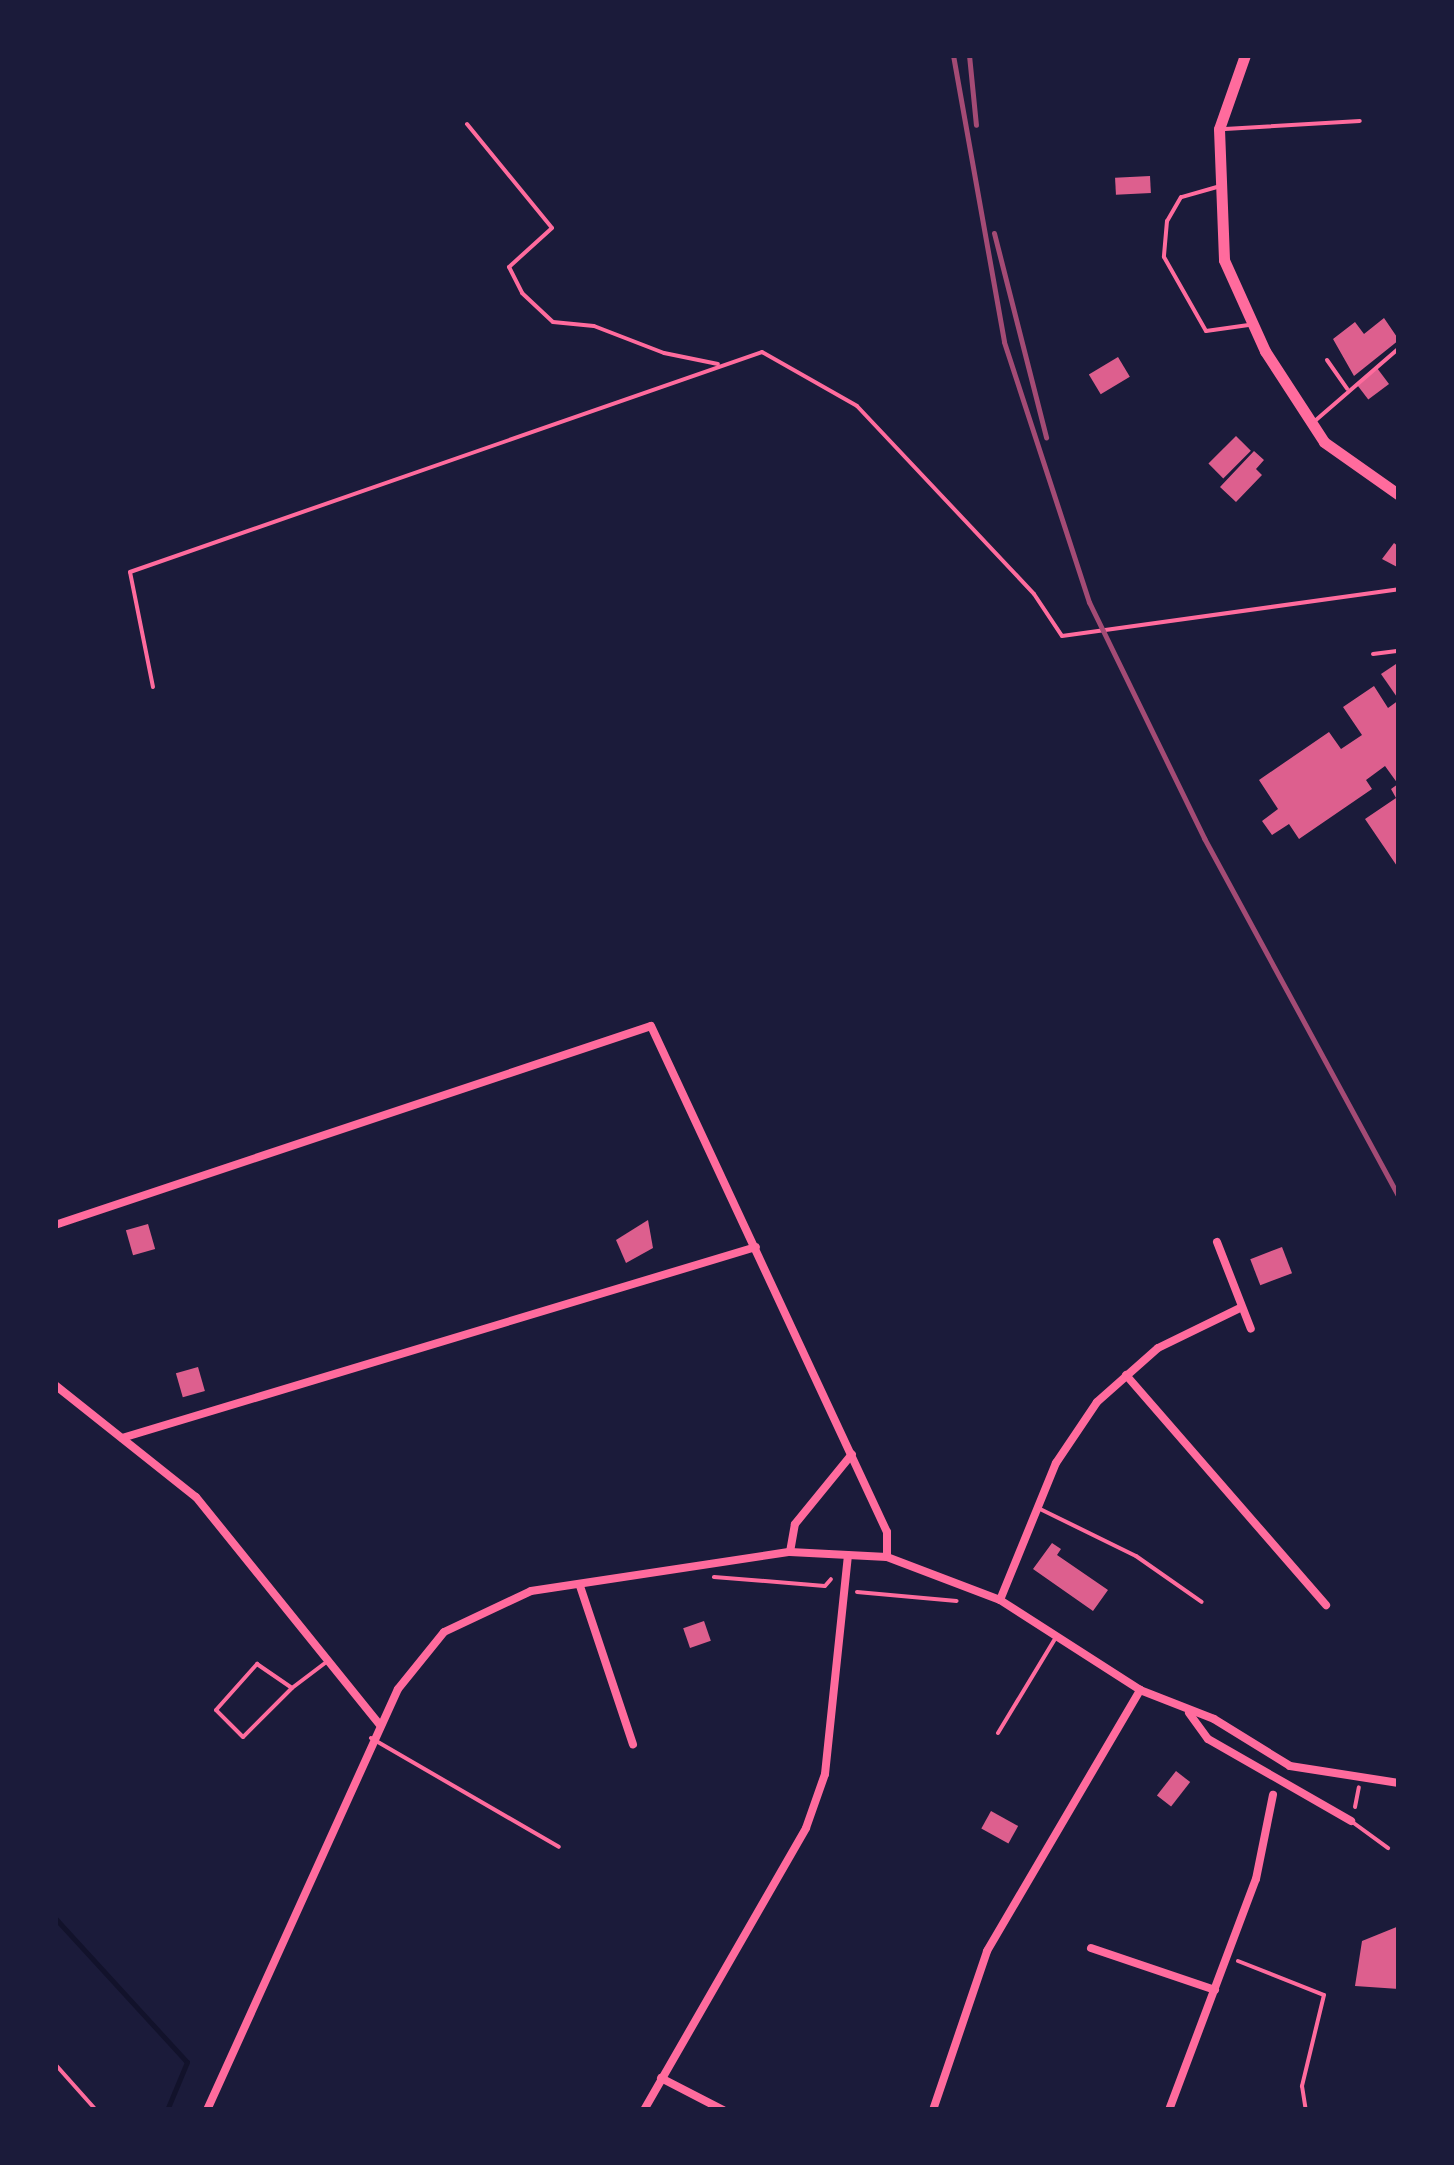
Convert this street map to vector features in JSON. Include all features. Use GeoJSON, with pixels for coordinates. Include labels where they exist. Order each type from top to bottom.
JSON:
{"type":"FeatureCollection","features":[{"type":"Feature","properties":{"kind":"main road"},"geometry":{"type":"LineString","coordinates":[[1245,55],[1219,128],[1224,260],[1253,324],[1324,442],[1399,496]]}},
{"type":"Feature","properties":{"kind":"street"},"geometry":{"type":"LineString","coordinates":[[55,1225],[651,1026],[852,1454],[886,1532],[887,1557]]}},
{"type":"Feature","properties":{"kind":"street"},"geometry":{"type":"LineString","coordinates":[[1217,1242],[1250,1329]]}},
{"type":"Feature","properties":{"kind":"street"},"geometry":{"type":"LineString","coordinates":[[122,1438],[756,1247]]}},
{"type":"Feature","properties":{"kind":"street"},"geometry":{"type":"LineString","coordinates":[[1000,1600],[1038,1508],[1076,1431],[1126,1375],[1158,1348],[1240,1308]]}},
{"type":"Feature","properties":{"kind":"street"},"geometry":{"type":"LineString","coordinates":[[1126,1375],[1326,1605]]}},
{"type":"Feature","properties":{"kind":"street"},"geometry":{"type":"LineString","coordinates":[[55,1385],[196,1497],[324,1663],[378,1724]]}},
{"type":"Feature","properties":{"kind":"street"},"geometry":{"type":"LineString","coordinates":[[790,1552],[795,1524],[852,1454]]}},
{"type":"Feature","properties":{"kind":"street"},"geometry":{"type":"LineString","coordinates":[[207,2110],[378,1724],[444,1632],[496,1603],[790,1552],[887,1557],[1000,1600],[1140,1690],[1189,1713],[1214,1719],[1309,1774],[1399,1783]]}},
{"type":"Feature","properties":{"kind":"street"},"geometry":{"type":"LineString","coordinates":[[644,2110],[806,1828],[826,1774],[848,1555]]}},
{"type":"Feature","properties":{"kind":"street"},"geometry":{"type":"LineString","coordinates":[[580,1586],[633,1744]]}},
{"type":"Feature","properties":{"kind":"street"},"geometry":{"type":"LineString","coordinates":[[934,2110],[986,1951],[1140,1690]]}},
{"type":"Feature","properties":{"kind":"street"},"geometry":{"type":"LineString","coordinates":[[1189,1713],[1208,1739],[1352,1822]]}},
{"type":"Feature","properties":{"kind":"street"},"geometry":{"type":"LineString","coordinates":[[1169,2110],[1256,1879],[1273,1795]]}},
{"type":"Feature","properties":{"kind":"street"},"geometry":{"type":"LineString","coordinates":[[1091,1948],[1216,1990]]}},
{"type":"Feature","properties":{"kind":"street"},"geometry":{"type":"LineString","coordinates":[[661,2078],[723,2110]]}},
{"type":"Feature","properties":{"kind":"lane"},"geometry":{"type":"LineString","coordinates":[[1219,128],[1360,121]]}},
{"type":"Feature","properties":{"kind":"lane"},"geometry":{"type":"LineString","coordinates":[[467,124],[552,228],[509,267],[552,322],[594,326],[664,353],[723,364]]}},
{"type":"Feature","properties":{"kind":"lane"},"geometry":{"type":"LineString","coordinates":[[1222,186],[1181,197],[1168,221],[1164,257],[1206,332],[1253,324]]}},
{"type":"Feature","properties":{"kind":"lane"},"geometry":{"type":"LineString","coordinates":[[1312,424],[1399,348]]}},
{"type":"Feature","properties":{"kind":"lane"},"geometry":{"type":"LineString","coordinates":[[153,687],[130,572],[762,352],[857,406],[1034,594],[1062,636],[1399,589]]}},
{"type":"Feature","properties":{"kind":"lane"},"geometry":{"type":"LineString","coordinates":[[1327,360],[1348,389]]}},
{"type":"Feature","properties":{"kind":"lane"},"geometry":{"type":"LineString","coordinates":[[1374,654],[1399,651]]}},
{"type":"Feature","properties":{"kind":"lane"},"geometry":{"type":"LineString","coordinates":[[1038,1508],[1136,1556],[1202,1602]]}},
{"type":"Feature","properties":{"kind":"lane"},"geometry":{"type":"LineString","coordinates":[[998,1733],[1058,1634]]}},
{"type":"Feature","properties":{"kind":"lane"},"geometry":{"type":"LineString","coordinates":[[292,1688],[257,1664],[216,1710],[243,1736],[252,1734],[292,1688],[324,1663]]}},
{"type":"Feature","properties":{"kind":"lane"},"geometry":{"type":"LineString","coordinates":[[372,1738],[559,1847]]}},
{"type":"Feature","properties":{"kind":"lane"},"geometry":{"type":"LineString","coordinates":[[1352,1822],[1388,1848]]}},
{"type":"Feature","properties":{"kind":"path"},"geometry":{"type":"LineString","coordinates":[[705,1576],[825,1586],[830,1579]]}},
{"type":"Feature","properties":{"kind":"path"},"geometry":{"type":"LineString","coordinates":[[854,1580],[854,1591],[956,1601]]}},
{"type":"Feature","properties":{"kind":"path"},"geometry":{"type":"LineString","coordinates":[[1352,1822],[1359,1788]]}},
{"type":"Feature","properties":{"kind":"path"},"geometry":{"type":"LineString","coordinates":[[1228,1957],[1324,1996],[1302,2086],[1306,2110]]}},
{"type":"Feature","properties":{"kind":"path"},"geometry":{"type":"LineString","coordinates":[[55,2064],[96,2110]]}},
{"type":"Feature","properties":{"kind":"building"},"geometry":{"type":"Polygon","coordinates":[[[1150,176],[1151,193],[1116,195],[1115,178],[1150,176]]]}},
{"type":"Feature","properties":{"kind":"building"},"geometry":{"type":"Polygon","coordinates":[[[1384,318],[1399,340],[1354,376],[1333,339],[1355,322],[1364,334],[1384,318]]]}},
{"type":"Feature","properties":{"kind":"building"},"geometry":{"type":"Polygon","coordinates":[[[1118,357],[1130,377],[1101,394],[1089,375],[1118,357]]]}},
{"type":"Feature","properties":{"kind":"building"},"geometry":{"type":"Polygon","coordinates":[[[1377,368],[1389,384],[1368,400],[1356,384],[1377,368]]]}},
{"type":"Feature","properties":{"kind":"building"},"geometry":{"type":"Polygon","coordinates":[[[1236,436],[1251,451],[1223,478],[1208,464],[1236,436]]]}},
{"type":"Feature","properties":{"kind":"building"},"geometry":{"type":"Polygon","coordinates":[[[1254,451],[1264,460],[1256,469],[1262,475],[1236,502],[1220,487],[1254,451]]]}},
{"type":"Feature","properties":{"kind":"building"},"geometry":{"type":"Polygon","coordinates":[[[1394,543],[1399,547],[1399,568],[1382,559],[1394,543]]]}},
{"type":"Feature","properties":{"kind":"building"},"geometry":{"type":"Polygon","coordinates":[[[1399,662],[1399,700],[1381,674],[1399,662]]]}},
{"type":"Feature","properties":{"kind":"building"},"geometry":{"type":"Polygon","coordinates":[[[1374,686],[1388,708],[1399,700],[1399,869],[1365,819],[1396,798],[1391,789],[1398,784],[1385,766],[1366,780],[1372,789],[1299,839],[1289,824],[1272,835],[1262,821],[1278,809],[1259,780],[1329,732],[1341,749],[1362,735],[1343,707],[1374,686]]]}},
{"type":"Feature","properties":{"kind":"building"},"geometry":{"type":"Polygon","coordinates":[[[648,1220],[653,1248],[626,1263],[616,1240],[648,1220]]]}},
{"type":"Feature","properties":{"kind":"building"},"geometry":{"type":"Polygon","coordinates":[[[148,1224],[155,1249],[133,1255],[126,1230],[148,1224]]]}},
{"type":"Feature","properties":{"kind":"building"},"geometry":{"type":"Polygon","coordinates":[[[1282,1247],[1292,1273],[1260,1285],[1250,1259],[1282,1247]]]}},
{"type":"Feature","properties":{"kind":"building"},"geometry":{"type":"Polygon","coordinates":[[[198,1367],[205,1391],[183,1397],[176,1373],[198,1367]]]}},
{"type":"Feature","properties":{"kind":"building"},"geometry":{"type":"Polygon","coordinates":[[[1052,1543],[1061,1549],[1057,1555],[1108,1590],[1093,1611],[1033,1569],[1052,1543]]]}},
{"type":"Feature","properties":{"kind":"building"},"geometry":{"type":"Polygon","coordinates":[[[704,1621],[711,1641],[690,1648],[683,1628],[704,1621]]]}},
{"type":"Feature","properties":{"kind":"building"},"geometry":{"type":"Polygon","coordinates":[[[1176,1771],[1190,1782],[1171,1807],[1157,1795],[1176,1771]]]}},
{"type":"Feature","properties":{"kind":"building"},"geometry":{"type":"Polygon","coordinates":[[[991,1811],[1018,1826],[1008,1844],[981,1828],[991,1811]]]}},
{"type":"Feature","properties":{"kind":"building"},"geometry":{"type":"Polygon","coordinates":[[[1399,1926],[1399,1989],[1355,1986],[1362,1941],[1399,1926]]]}},
{"type":"Feature","properties":{"kind":"waterway"},"geometry":{"type":"LineString","coordinates":[[55,1918],[187,2062],[167,2110]]}},
{"type":"Feature","properties":{"kind":"railway"},"geometry":{"type":"LineString","coordinates":[[953,55],[1004,342],[1089,602],[1204,838],[1399,1197]]}},
{"type":"Feature","properties":{"kind":"railway"},"geometry":{"type":"LineString","coordinates":[[969,55],[976,125]]}},
{"type":"Feature","properties":{"kind":"railway"},"geometry":{"type":"LineString","coordinates":[[994,233],[1046,437]]}}]}
